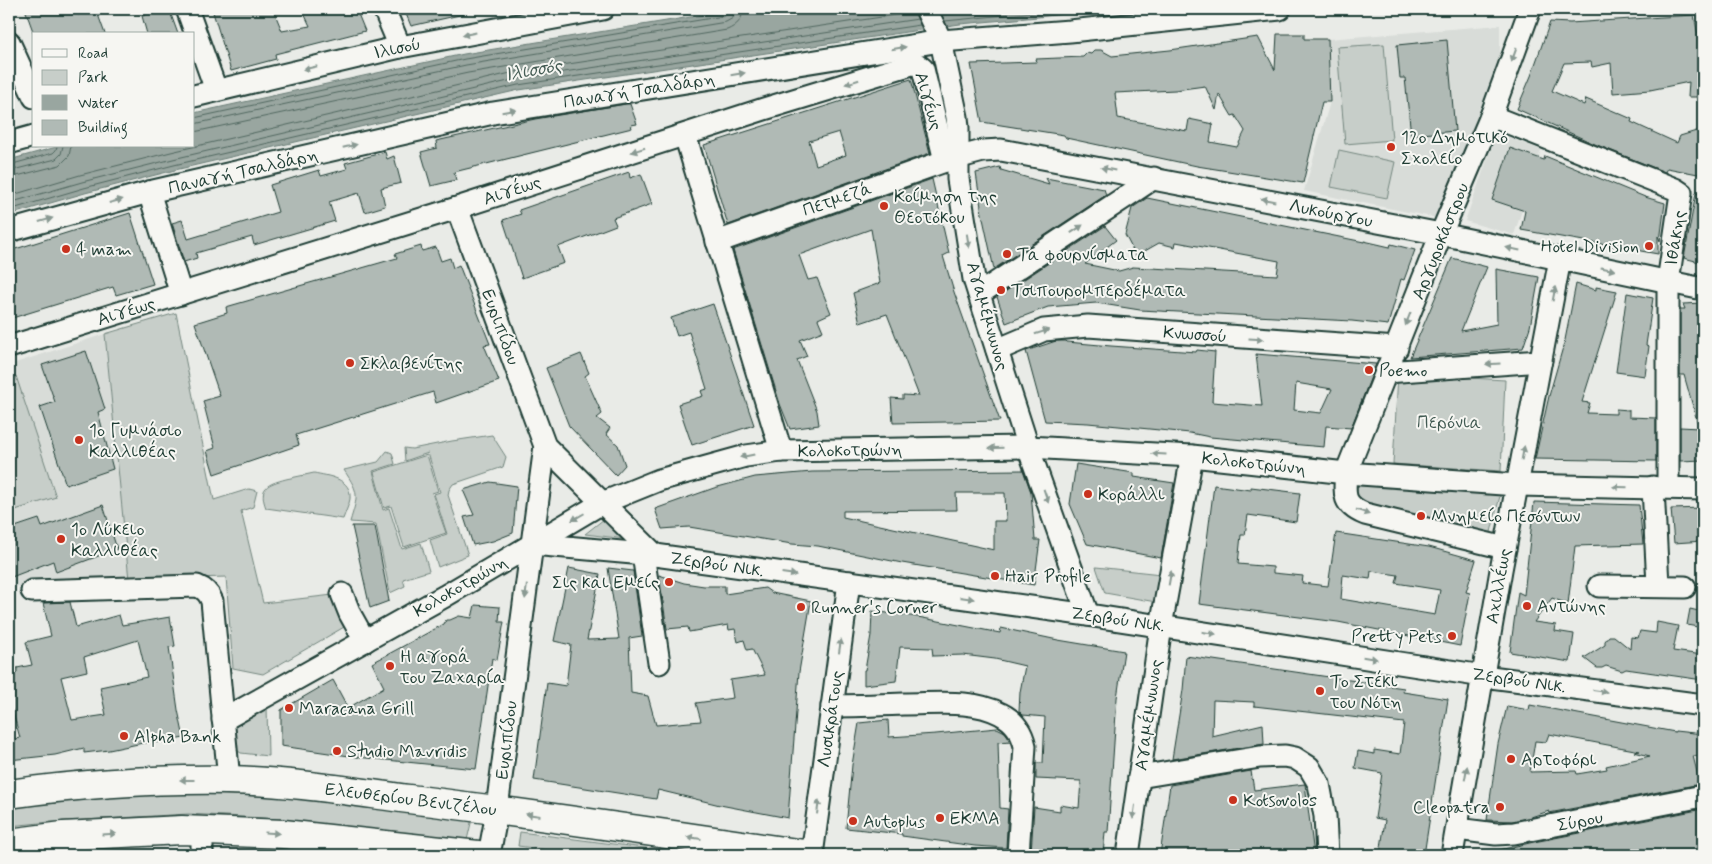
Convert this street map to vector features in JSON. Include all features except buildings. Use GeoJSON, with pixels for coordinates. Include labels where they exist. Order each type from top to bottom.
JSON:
{"type":"FeatureCollection","features":[{"type":"Feature","properties":{"kind":"main road","name":"Ελευθερίου Βενιζέλου"},"geometry":{"type":"LineString","coordinates":[[9,794],[76,786],[180,780],[229,780],[308,786],[497,810],[812,855]]}},
{"type":"Feature","properties":{"kind":"main road"},"geometry":{"type":"LineString","coordinates":[[9,843],[72,846],[182,830],[202,843],[283,834],[382,850],[478,855]]}},
{"type":"Feature","properties":{"kind":"street"},"geometry":{"type":"LineString","coordinates":[[187,9],[216,90]]}},
{"type":"Feature","properties":{"kind":"street"},"geometry":{"type":"LineString","coordinates":[[384,9],[400,47]]}},
{"type":"Feature","properties":{"kind":"street","name":"Ιλισού"},"geometry":{"type":"LineString","coordinates":[[195,96],[400,47],[503,18],[603,9]]}},
{"type":"Feature","properties":{"kind":"street","name":"Αγαμέμνωνος"},"geometry":{"type":"LineString","coordinates":[[926,9],[938,36],[958,128],[952,160],[958,179],[978,294],[1028,447],[1088,615]]}},
{"type":"Feature","properties":{"kind":"street","name":"Παναγή Τσαλδάρη"},"geometry":{"type":"LineString","coordinates":[[9,231],[149,192],[493,113],[938,36],[1070,30],[1280,9]]}},
{"type":"Feature","properties":{"kind":"street","name":"Αργυροκάστρου"},"geometry":{"type":"LineString","coordinates":[[1346,473],[1491,116],[1530,9]]}},
{"type":"Feature","properties":{"kind":"street"},"geometry":{"type":"LineString","coordinates":[[9,42],[32,93]]}},
{"type":"Feature","properties":{"kind":"street","name":"Αιγέως"},"geometry":{"type":"LineString","coordinates":[[9,347],[916,64],[923,69],[952,160]]}},
{"type":"Feature","properties":{"kind":"street","name":"Ιθάκης"},"geometry":{"type":"LineString","coordinates":[[1491,116],[1675,189],[1681,194],[1668,282],[1658,585]]}},
{"type":"Feature","properties":{"kind":"street"},"geometry":{"type":"LineString","coordinates":[[685,135],[781,451]]}},
{"type":"Feature","properties":{"kind":"street"},"geometry":{"type":"LineString","coordinates":[[9,142],[32,136]]}},
{"type":"Feature","properties":{"kind":"street","name":"Λυκούργου"},"geometry":{"type":"LineString","coordinates":[[952,160],[983,151],[1001,150],[1442,234],[1703,289]]}},
{"type":"Feature","properties":{"kind":"street","name":"Πετμεζά"},"geometry":{"type":"LineString","coordinates":[[717,242],[952,160]]}},
{"type":"Feature","properties":{"kind":"street"},"geometry":{"type":"LineString","coordinates":[[978,294],[1154,178]]}},
{"type":"Feature","properties":{"kind":"street"},"geometry":{"type":"LineString","coordinates":[[149,192],[181,294]]}},
{"type":"Feature","properties":{"kind":"street","name":"Ευριπίδου"},"geometry":{"type":"LineString","coordinates":[[457,208],[545,446],[602,503],[649,555]]}},
{"type":"Feature","properties":{"kind":"street","name":"Αχιλλέως"},"geometry":{"type":"LineString","coordinates":[[1452,855],[1505,548],[1560,260]]}},
{"type":"Feature","properties":{"kind":"street","name":"Κνωσσού"},"geometry":{"type":"LineString","coordinates":[[996,350],[1044,330],[1088,326],[1397,348]]}},
{"type":"Feature","properties":{"kind":"street"},"geometry":{"type":"LineString","coordinates":[[1386,372],[1541,361]]}},
{"type":"Feature","properties":{"kind":"street","name":"Ευριπίδου"},"geometry":{"type":"LineString","coordinates":[[489,855],[497,810],[545,446]]}},
{"type":"Feature","properties":{"kind":"street","name":"Κολοκοτρώνη"},"geometry":{"type":"LineString","coordinates":[[223,720],[445,596],[602,503],[659,480],[746,456],[781,451],[1028,447],[1192,456],[1346,473],[1517,485],[1703,489]]}},
{"type":"Feature","properties":{"kind":"street","name":"Αγαμέμνωνος"},"geometry":{"type":"LineString","coordinates":[[1128,855],[1161,626],[1192,456]]}},
{"type":"Feature","properties":{"kind":"street"},"geometry":{"type":"LineString","coordinates":[[1346,473],[1345,497],[1356,510],[1505,548]]}},
{"type":"Feature","properties":{"kind":"street","name":"Ζερβού Νικ."},"geometry":{"type":"LineString","coordinates":[[532,544],[649,555],[849,582],[1088,615],[1483,676],[1703,705]]}},
{"type":"Feature","properties":{"kind":"street"},"geometry":{"type":"LineString","coordinates":[[649,555],[659,663]]}},
{"type":"Feature","properties":{"kind":"street","name":"Λυσικράτους"},"geometry":{"type":"LineString","coordinates":[[812,855],[849,582]]}},
{"type":"Feature","properties":{"kind":"street"},"geometry":{"type":"LineString","coordinates":[[1599,586],[1658,585],[1685,587]]}},
{"type":"Feature","properties":{"kind":"street"},"geometry":{"type":"LineString","coordinates":[[32,591],[197,586],[203,588],[209,594],[212,601],[229,780]]}},
{"type":"Feature","properties":{"kind":"street"},"geometry":{"type":"LineString","coordinates":[[347,593],[369,638]]}},
{"type":"Feature","properties":{"kind":"street"},"geometry":{"type":"LineString","coordinates":[[832,706],[960,704],[984,708],[1001,714],[1016,724],[1023,736],[1025,746],[1018,855]]}},
{"type":"Feature","properties":{"kind":"street"},"geometry":{"type":"LineString","coordinates":[[1139,777],[1260,757],[1286,756],[1295,758],[1309,768],[1318,784],[1325,816],[1326,855]]}},
{"type":"Feature","properties":{"kind":"street","name":"Σύρου"},"geometry":{"type":"LineString","coordinates":[[1457,828],[1496,834],[1514,833],[1703,796]]}},
{"type":"Feature","properties":{"kind":"shaded area","name":"12ο Δημοτικό Σχολείο"},"geometry":{"type":"Polygon","coordinates":[[[1500,25],[1500,58],[1437,218],[1304,191],[1330,102],[1328,39],[1500,25]]]}},
{"type":"Feature","properties":{"kind":"shaded area"},"geometry":{"type":"Polygon","coordinates":[[[1497,133],[1541,150],[1514,235],[1465,221],[1497,133]]]}},
{"type":"Feature","properties":{"kind":"shaded area"},"geometry":{"type":"Polygon","coordinates":[[[105,334],[129,580],[34,583],[9,588],[9,365],[105,334]]]}},
{"type":"Feature","properties":{"kind":"green space"},"geometry":{"type":"Polygon","coordinates":[[[1384,44],[1392,140],[1345,144],[1337,47],[1384,44]]]}},
{"type":"Feature","properties":{"kind":"green space"},"geometry":{"type":"Polygon","coordinates":[[[1339,150],[1395,162],[1387,198],[1331,187],[1339,150]]]}},
{"type":"Feature","properties":{"kind":"green space"},"geometry":{"type":"Polygon","coordinates":[[[176,313],[214,500],[249,489],[257,491],[253,507],[241,511],[263,603],[333,595],[351,623],[263,674],[233,668],[226,577],[129,580],[105,334],[176,313]]]}},
{"type":"Feature","properties":{"kind":"green space","name":"Περόνια"},"geometry":{"type":"Polygon","coordinates":[[[1398,374],[1505,380],[1501,471],[1393,464],[1398,374]]]}},
{"type":"Feature","properties":{"kind":"green space"},"geometry":{"type":"Polygon","coordinates":[[[16,376],[56,497],[9,512],[9,378],[16,376]]]}},
{"type":"Feature","properties":{"kind":"green space"},"geometry":{"type":"Polygon","coordinates":[[[492,435],[506,457],[503,467],[453,484],[448,495],[468,555],[438,567],[430,540],[447,534],[434,494],[440,492],[428,453],[405,461],[404,448],[412,449],[492,435]]]}},
{"type":"Feature","properties":{"kind":"green space"},"geometry":{"type":"Polygon","coordinates":[[[387,451],[392,453],[395,464],[373,471],[383,510],[389,508],[402,549],[421,543],[429,571],[403,579],[405,586],[390,593],[376,524],[350,522],[356,495],[353,484],[344,470],[378,462],[387,451]]]}},
{"type":"Feature","properties":{"kind":"green space"},"geometry":{"type":"Polygon","coordinates":[[[427,455],[438,491],[432,493],[446,533],[404,547],[391,506],[384,508],[374,472],[427,455]]]}},
{"type":"Feature","properties":{"kind":"green space"},"geometry":{"type":"Polygon","coordinates":[[[314,473],[338,479],[347,486],[350,492],[350,499],[343,519],[266,508],[263,495],[266,488],[270,485],[286,479],[314,473]]]}},
{"type":"Feature","properties":{"kind":"green space"},"geometry":{"type":"Polygon","coordinates":[[[1359,477],[1501,492],[1489,540],[1355,502],[1359,477]]]}},
{"type":"Feature","properties":{"kind":"green space"},"geometry":{"type":"Polygon","coordinates":[[[604,519],[626,539],[585,534],[604,519]]]}},
{"type":"Feature","properties":{"kind":"green space"},"geometry":{"type":"Polygon","coordinates":[[[1096,567],[1161,574],[1156,602],[1105,593],[1096,567]]]}},
{"type":"Feature","properties":{"kind":"green space"},"geometry":{"type":"Polygon","coordinates":[[[267,705],[268,756],[241,753],[235,749],[233,728],[267,705]]]}},
{"type":"Feature","properties":{"kind":"green space"},"geometry":{"type":"Polygon","coordinates":[[[188,793],[281,797],[472,819],[467,840],[281,819],[188,814],[9,826],[9,805],[188,793]]]}},
{"type":"Feature","properties":{"kind":"green space"},"geometry":{"type":"Polygon","coordinates":[[[520,832],[699,855],[586,855],[518,846],[520,832]]]}},
{"type":"Feature","properties":{"kind":"water","name":"Ιλισσός"},"geometry":{"type":"Polygon","coordinates":[[[740,9],[1108,9],[960,24],[519,90],[175,170],[9,215],[9,160],[53,148],[195,148],[195,113],[464,54],[740,9]]]}},
{"type":"Feature","properties":{"kind":"place","name":"12ο Δημοτικό Σχολείο"},"geometry":{"type":"Point","coordinates":[1391,147]}},
{"type":"Feature","properties":{"kind":"place","name":"Κοίμηση της Θεοτόκου"},"geometry":{"type":"Point","coordinates":[884,206]}},
{"type":"Feature","properties":{"kind":"place","name":"Hotel Division"},"geometry":{"type":"Point","coordinates":[1649,246]}},
{"type":"Feature","properties":{"kind":"place","name":"4 mam"},"geometry":{"type":"Point","coordinates":[66,249]}},
{"type":"Feature","properties":{"kind":"place","name":"Τα φουρνίσματα"},"geometry":{"type":"Point","coordinates":[1007,254]}},
{"type":"Feature","properties":{"kind":"place","name":"Τσιπουρομπερδέματα"},"geometry":{"type":"Point","coordinates":[1001,290]}},
{"type":"Feature","properties":{"kind":"place","name":"Σκλαβενίτης"},"geometry":{"type":"Point","coordinates":[350,363]}},
{"type":"Feature","properties":{"kind":"place","name":"Poemo"},"geometry":{"type":"Point","coordinates":[1369,370]}},
{"type":"Feature","properties":{"kind":"place","name":"1ο Γυμνάσιο Καλλιθέας"},"geometry":{"type":"Point","coordinates":[79,440]}},
{"type":"Feature","properties":{"kind":"place","name":"Κοράλλι"},"geometry":{"type":"Point","coordinates":[1088,494]}},
{"type":"Feature","properties":{"kind":"place","name":"Μνημείο Πεσόντων"},"geometry":{"type":"Point","coordinates":[1421,516]}},
{"type":"Feature","properties":{"kind":"place","name":"1ο Λύκειο Καλλιθέας"},"geometry":{"type":"Point","coordinates":[61,539]}},
{"type":"Feature","properties":{"kind":"place","name":"Hair Profile"},"geometry":{"type":"Point","coordinates":[995,576]}},
{"type":"Feature","properties":{"kind":"place","name":"Σις και Εμείς"},"geometry":{"type":"Point","coordinates":[669,582]}},
{"type":"Feature","properties":{"kind":"place","name":"Αντώνης"},"geometry":{"type":"Point","coordinates":[1527,606]}},
{"type":"Feature","properties":{"kind":"place","name":"Runner's Corner"},"geometry":{"type":"Point","coordinates":[801,607]}},
{"type":"Feature","properties":{"kind":"place","name":"Pretty Pets"},"geometry":{"type":"Point","coordinates":[1452,636]}},
{"type":"Feature","properties":{"kind":"place","name":"Η αγορά του Ζαχαρία"},"geometry":{"type":"Point","coordinates":[390,666]}},
{"type":"Feature","properties":{"kind":"place","name":"Το Στέκι του Νότη"},"geometry":{"type":"Point","coordinates":[1320,691]}},
{"type":"Feature","properties":{"kind":"place","name":"Maracana Grill"},"geometry":{"type":"Point","coordinates":[289,708]}},
{"type":"Feature","properties":{"kind":"place","name":"Alpha Bank"},"geometry":{"type":"Point","coordinates":[124,736]}},
{"type":"Feature","properties":{"kind":"place","name":"Studio Mavridis"},"geometry":{"type":"Point","coordinates":[337,751]}},
{"type":"Feature","properties":{"kind":"place","name":"Αρτοφόρι"},"geometry":{"type":"Point","coordinates":[1511,759]}},
{"type":"Feature","properties":{"kind":"place","name":"Kotsovolos"},"geometry":{"type":"Point","coordinates":[1233,800]}},
{"type":"Feature","properties":{"kind":"place","name":"Cleopatra"},"geometry":{"type":"Point","coordinates":[1500,807]}},
{"type":"Feature","properties":{"kind":"place","name":"ΕΚΜΑ"},"geometry":{"type":"Point","coordinates":[940,818]}},
{"type":"Feature","properties":{"kind":"place","name":"Autoplus"},"geometry":{"type":"Point","coordinates":[853,821]}}]}
